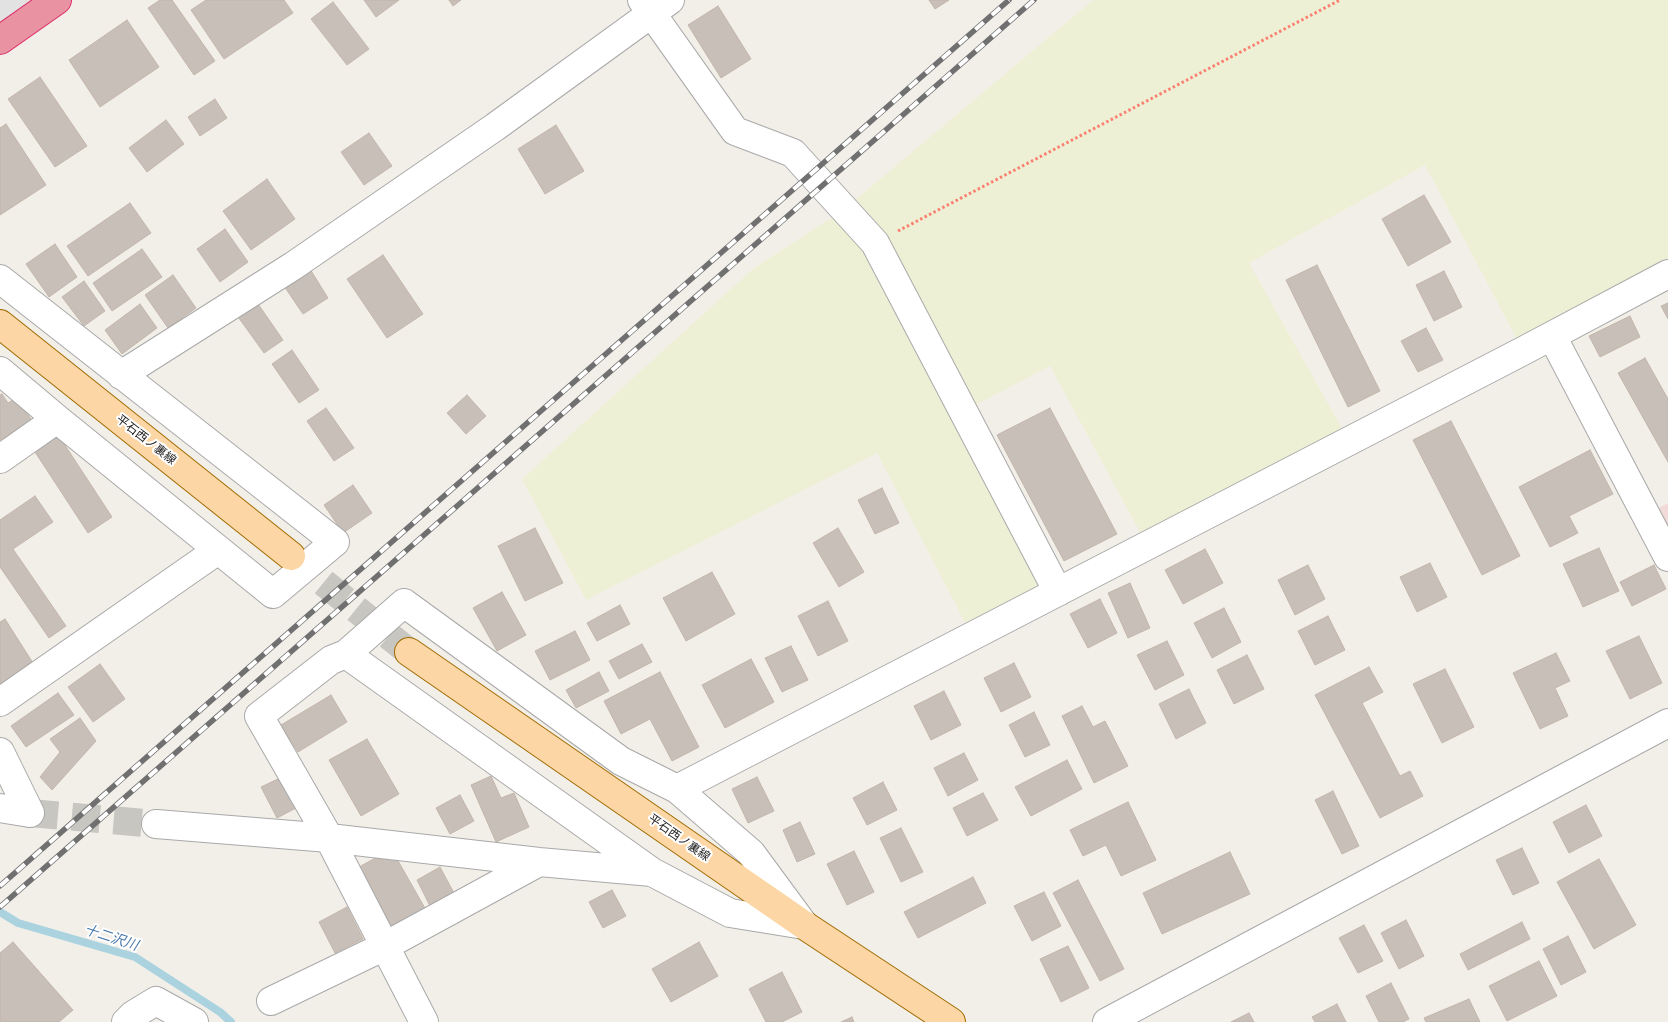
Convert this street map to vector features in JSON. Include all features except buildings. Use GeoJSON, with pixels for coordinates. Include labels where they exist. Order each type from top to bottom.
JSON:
{"type":"FeatureCollection","features":[{"type":"Feature","properties":{"kind":"highway"},"geometry":{"type":"LineString","coordinates":[[0,40],[57,0]]}},
{"type":"Feature","properties":{"kind":"main road","name":"平石西ノ裏線"},"geometry":{"type":"LineString","coordinates":[[0,324],[291,556]]}},
{"type":"Feature","properties":{"kind":"main road","name":"平石西ノ裏線"},"geometry":{"type":"LineString","coordinates":[[409,652],[804,924],[950,1022]]}},
{"type":"Feature","properties":{"kind":"street"},"geometry":{"type":"LineString","coordinates":[[121,375],[293,266],[495,127],[654,4],[735,131],[793,153],[875,243],[1058,592]]}},
{"type":"Feature","properties":{"kind":"street"},"geometry":{"type":"LineString","coordinates":[[677,789],[1552,336],[1668,274]]}},
{"type":"Feature","properties":{"kind":"street"},"geometry":{"type":"LineString","coordinates":[[0,279],[335,542],[273,594],[57,420],[0,371]]}},
{"type":"Feature","properties":{"kind":"street"},"geometry":{"type":"LineString","coordinates":[[1552,336],[1668,557]]}},
{"type":"Feature","properties":{"kind":"street"},"geometry":{"type":"LineString","coordinates":[[0,459],[57,420]]}},
{"type":"Feature","properties":{"kind":"street"},"geometry":{"type":"LineString","coordinates":[[0,702],[218,550]]}},
{"type":"Feature","properties":{"kind":"street"},"geometry":{"type":"LineString","coordinates":[[424,1022],[329,838],[259,716],[331,660],[346,654],[404,603],[621,761],[677,789],[751,852],[804,924]]}},
{"type":"Feature","properties":{"kind":"street"},"geometry":{"type":"LineString","coordinates":[[346,654],[652,872],[730,913],[804,924]]}},
{"type":"Feature","properties":{"kind":"street"},"geometry":{"type":"LineString","coordinates":[[1107,1022],[1668,723]]}},
{"type":"Feature","properties":{"kind":"street"},"geometry":{"type":"LineString","coordinates":[[0,752],[30,813],[0,808]]}},
{"type":"Feature","properties":{"kind":"street"},"geometry":{"type":"LineString","coordinates":[[156,824],[329,838],[539,862],[652,872]]}},
{"type":"Feature","properties":{"kind":"street"},"geometry":{"type":"LineString","coordinates":[[271,1001],[385,946],[539,862]]}},
{"type":"Feature","properties":{"kind":"street"},"geometry":{"type":"LineString","coordinates":[[126,1022],[132,1015],[156,1000],[194,1022]]}},
{"type":"Feature","properties":{"kind":"path"},"geometry":{"type":"LineString","coordinates":[[875,243],[1340,0]]}},
{"type":"Feature","properties":{"kind":"shaded area"},"geometry":{"type":"Polygon","coordinates":[[[0,0],[57,0],[0,40],[0,0]]]}},
{"type":"Feature","properties":{"kind":"shaded area"},"geometry":{"type":"Polygon","coordinates":[[[1668,503],[1668,557],[1646,515],[1668,503]]]}},
{"type":"Feature","properties":{"kind":"green space"},"geometry":{"type":"Polygon","coordinates":[[[1093,0],[1668,0],[1668,274],[1523,351],[1425,165],[1249,263],[1349,441],[1147,545],[1050,366],[964,411],[1058,592],[972,636],[877,453],[586,600],[522,479],[754,268],[842,211],[1093,0]]]}},
{"type":"Feature","properties":{"kind":"waterway","name":"十二沢川"},"geometry":{"type":"LineString","coordinates":[[0,912],[18,923],[135,957],[220,1012],[231,1022]]}},
{"type":"Feature","properties":{"kind":"tunnel"},"geometry":{"type":"LineString","coordinates":[[291,556],[409,652]]}},
{"type":"Feature","properties":{"kind":"tunnel"},"geometry":{"type":"LineString","coordinates":[[30,813],[156,824]]}},
{"type":"Feature","properties":{"kind":"railway"},"geometry":{"type":"LineString","coordinates":[[0,886],[1009,0]]}},
{"type":"Feature","properties":{"kind":"railway"},"geometry":{"type":"LineString","coordinates":[[0,907],[1034,0]]}}]}
